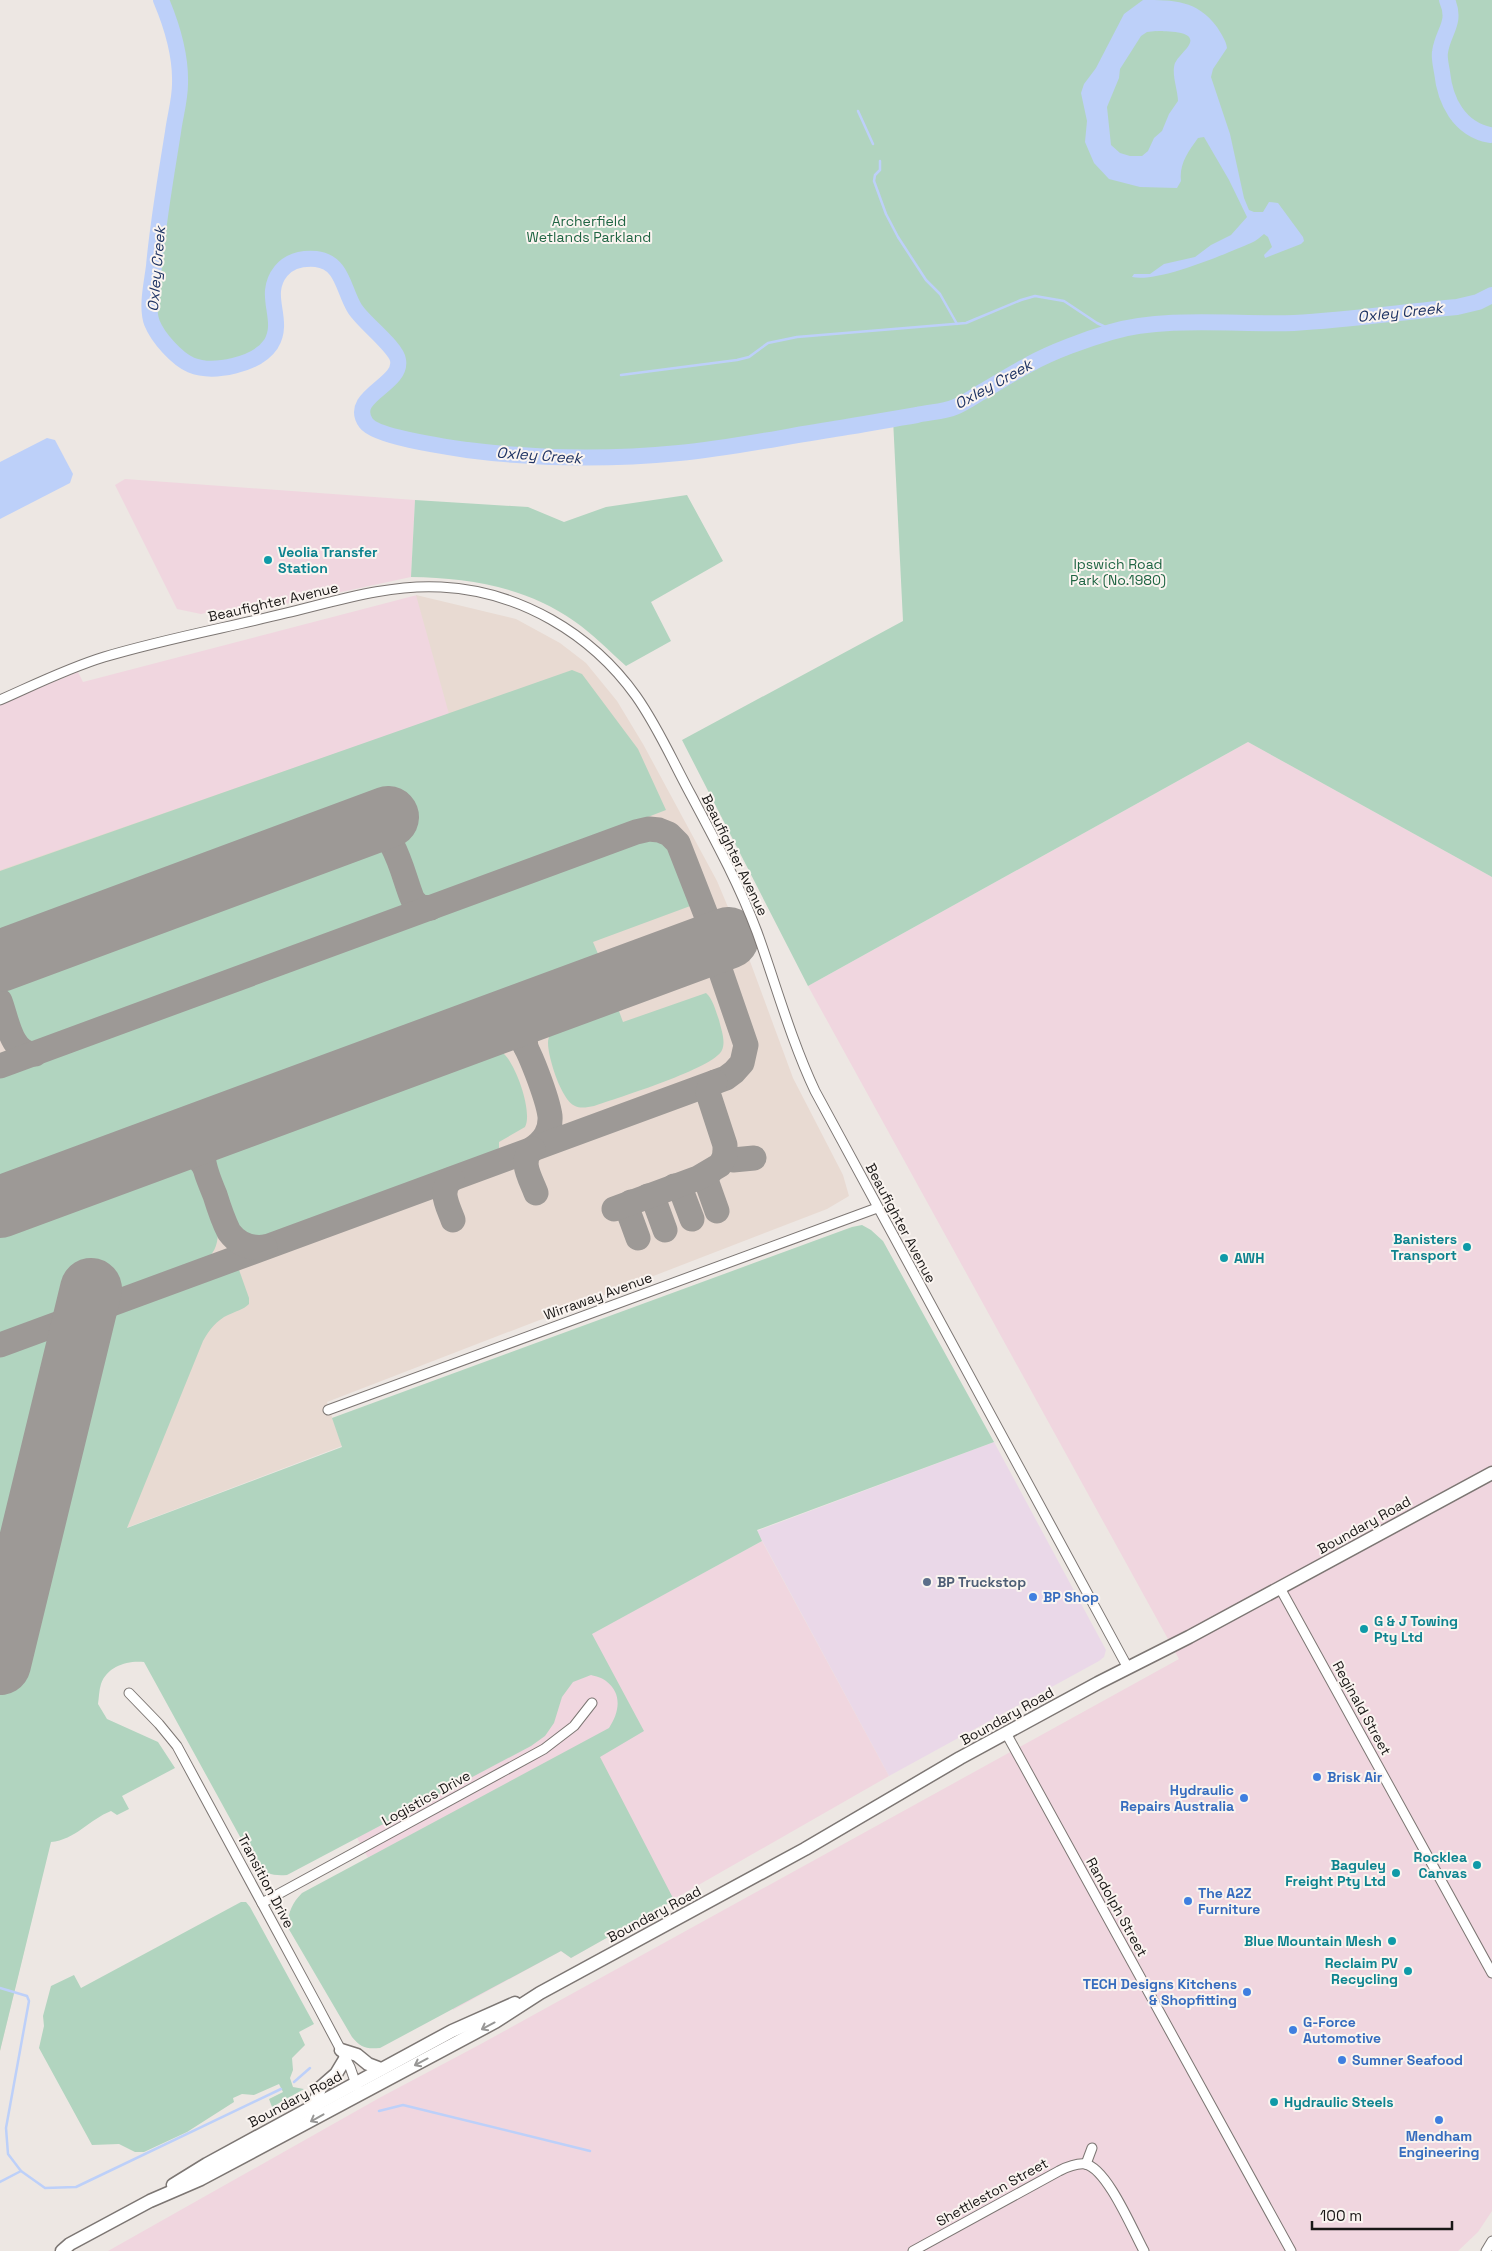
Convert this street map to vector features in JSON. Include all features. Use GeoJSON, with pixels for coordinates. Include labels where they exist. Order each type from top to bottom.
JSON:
{"type":"FeatureCollection","features":[{"type":"Feature","properties":{"kind":"main road","name":"Boundary Road"},"geometry":{"type":"LineString","coordinates":[[62,2251],[70,2244],[150,2201],[201,2179],[358,2089],[495,2022],[540,1992],[805,1849],[1006,1733],[1492,1473]]}},
{"type":"Feature","properties":{"kind":"main road","name":"Boundary Road"},"geometry":{"type":"LineString","coordinates":[[150,2201],[200,2167],[314,2106],[358,2089],[381,2070],[478,2018],[540,1992]]}},
{"type":"Feature","properties":{"kind":"main road"},"geometry":{"type":"LineString","coordinates":[[314,2106],[320,2088],[336,2074],[343,2055],[357,2055],[368,2064],[381,2070]]}},
{"type":"Feature","properties":{"kind":"street","name":"Beaufighter Avenue"},"geometry":{"type":"LineString","coordinates":[[0,700],[76,667],[124,651],[329,603],[402,588],[441,587],[492,594],[534,610],[576,634],[614,668],[637,698],[656,730],[733,875],[756,931],[803,1066],[877,1208],[1010,1448],[1128,1668]]}},
{"type":"Feature","properties":{"kind":"street","name":"Wirraway Avenue"},"geometry":{"type":"LineString","coordinates":[[328,1410],[877,1208]]}},
{"type":"Feature","properties":{"kind":"street","name":"Reginald Street"},"geometry":{"type":"LineString","coordinates":[[1280,1588],[1492,1973]]}},
{"type":"Feature","properties":{"kind":"street","name":"Transition Drive"},"geometry":{"type":"LineString","coordinates":[[129,1693],[177,1746],[343,2055],[358,2089]]}},
{"type":"Feature","properties":{"kind":"street","name":"Logistics Drive"},"geometry":{"type":"LineString","coordinates":[[262,1903],[544,1749],[574,1726],[592,1704]]}},
{"type":"Feature","properties":{"kind":"street","name":"Randolph Street"},"geometry":{"type":"LineString","coordinates":[[1006,1733],[1291,2251]]}},
{"type":"Feature","properties":{"kind":"street"},"geometry":{"type":"LineString","coordinates":[[1092,2148],[1086,2164],[1100,2174],[1107,2183],[1144,2251]]}},
{"type":"Feature","properties":{"kind":"street","name":"Shettleston Street"},"geometry":{"type":"LineString","coordinates":[[913,2251],[1068,2166],[1086,2164]]}},
{"type":"Feature","properties":{"kind":"street"},"geometry":{"type":"LineString","coordinates":[[1486,2251],[1492,2241]]}},
{"type":"Feature","properties":{"kind":"shaded area"},"geometry":{"type":"Polygon","coordinates":[[[125,479],[415,500],[411,577],[239,614],[219,610],[201,614],[177,609],[115,485],[125,479]]]}},
{"type":"Feature","properties":{"kind":"shaded area"},"geometry":{"type":"Polygon","coordinates":[[[416,595],[516,619],[560,643],[586,663],[617,701],[643,744],[717,881],[744,945],[793,1078],[843,1175],[849,1196],[827,1209],[327,1402],[342,1446],[126,1528],[0,2051],[0,870],[449,714],[416,595]]]}},
{"type":"Feature","properties":{"kind":"shaded area"},"geometry":{"type":"Polygon","coordinates":[[[417,595],[450,715],[0,871],[0,704],[78,672],[83,682],[417,595]]]}},
{"type":"Feature","properties":{"kind":"shaded area"},"geometry":{"type":"Polygon","coordinates":[[[1248,742],[1492,877],[1492,2211],[1478,2232],[1458,2251],[108,2251],[381,2097],[479,2045],[1179,1659],[808,986],[1248,742]]]}},
{"type":"Feature","properties":{"kind":"shaded area","name":"BP Truckstop"},"geometry":{"type":"Polygon","coordinates":[[[994,1442],[1106,1650],[1104,1657],[889,1776],[757,1531],[994,1442]]]}},
{"type":"Feature","properties":{"kind":"shaded area"},"geometry":{"type":"Polygon","coordinates":[[[762,1541],[889,1776],[571,1958],[561,1951],[453,2010],[327,1784],[578,1641],[762,1541]]]}},
{"type":"Feature","properties":{"kind":"green space","name":"Archerfield Wetlands Parkland"},"geometry":{"type":"Polygon","coordinates":[[[159,0],[1492,0],[1492,877],[1248,742],[808,986],[682,740],[903,621],[893,419],[699,451],[604,459],[472,450],[405,440],[381,434],[364,421],[362,412],[365,404],[396,370],[398,361],[396,355],[388,343],[360,315],[335,268],[330,263],[318,260],[298,261],[288,265],[279,272],[272,288],[272,301],[276,321],[275,334],[273,341],[257,357],[231,366],[217,368],[203,368],[192,365],[174,351],[157,333],[152,323],[149,309],[158,230],[179,101],[180,84],[179,62],[175,41],[159,0]]]}},
{"type":"Feature","properties":{"kind":"green space"},"geometry":{"type":"Polygon","coordinates":[[[687,495],[723,561],[651,602],[671,641],[626,666],[574,621],[556,609],[517,592],[475,582],[411,577],[415,500],[528,507],[564,522],[606,507],[687,495]]]}},
{"type":"Feature","properties":{"kind":"green space"},"geometry":{"type":"Polygon","coordinates":[[[572,670],[582,674],[638,749],[666,810],[435,899],[428,899],[421,897],[415,889],[381,796],[260,842],[251,854],[0,947],[0,871],[572,670]]]}},
{"type":"Feature","properties":{"kind":"green space"},"geometry":{"type":"Polygon","coordinates":[[[649,836],[660,839],[675,851],[684,870],[694,902],[693,905],[593,942],[601,961],[0,1183],[0,1074],[649,836]]]}},
{"type":"Feature","properties":{"kind":"green space"},"geometry":{"type":"Polygon","coordinates":[[[375,847],[386,851],[398,876],[404,903],[397,912],[30,1047],[22,1042],[0,985],[1,980],[8,972],[261,879],[277,882],[375,847]]]}},
{"type":"Feature","properties":{"kind":"green space"},"geometry":{"type":"Polygon","coordinates":[[[706,993],[714,1006],[723,1039],[722,1050],[715,1057],[684,1074],[594,1106],[584,1108],[575,1106],[565,1096],[556,1078],[550,1058],[548,1043],[553,1026],[616,1003],[623,1022],[706,993]]]}},
{"type":"Feature","properties":{"kind":"green space"},"geometry":{"type":"Polygon","coordinates":[[[489,1050],[501,1052],[509,1060],[522,1089],[527,1111],[525,1127],[499,1142],[499,1148],[487,1156],[268,1238],[258,1239],[250,1237],[236,1227],[213,1168],[212,1157],[215,1151],[489,1050]]]}},
{"type":"Feature","properties":{"kind":"green space"},"geometry":{"type":"Polygon","coordinates":[[[187,1162],[194,1166],[198,1173],[212,1208],[218,1232],[217,1243],[212,1253],[203,1262],[115,1293],[69,1282],[61,1313],[0,1336],[0,1231],[187,1162]]]}},
{"type":"Feature","properties":{"kind":"green space"},"geometry":{"type":"Polygon","coordinates":[[[862,1225],[883,1241],[994,1442],[757,1530],[762,1541],[592,1634],[644,1731],[600,1757],[674,1900],[571,1958],[561,1951],[380,2048],[364,2047],[358,2044],[352,2037],[287,1926],[293,1904],[302,1893],[609,1728],[618,1704],[615,1692],[605,1680],[591,1675],[573,1682],[562,1697],[554,1723],[545,1736],[531,1746],[287,1875],[278,1875],[270,1874],[255,1864],[144,1662],[125,1663],[113,1669],[104,1678],[100,1686],[98,1704],[107,1719],[158,1742],[175,1768],[122,1796],[129,1809],[117,1815],[111,1811],[68,1837],[51,1842],[0,2051],[0,1355],[45,1339],[53,1353],[40,1407],[82,1417],[105,1322],[111,1314],[238,1267],[249,1298],[249,1304],[220,1320],[203,1341],[127,1528],[342,1447],[332,1418],[852,1227],[862,1225]]]}},
{"type":"Feature","properties":{"kind":"green space"},"geometry":{"type":"Polygon","coordinates":[[[241,1902],[246,1902],[250,1907],[314,2024],[299,2032],[305,2045],[292,2058],[293,2070],[290,2078],[293,2087],[304,2089],[272,2107],[269,2099],[283,2092],[279,2084],[254,2095],[242,2094],[233,2098],[234,2102],[187,2132],[144,2152],[135,2152],[119,2144],[92,2145],[39,2048],[44,2026],[43,2016],[51,1986],[74,1975],[81,1988],[241,1902]]]}},
{"type":"Feature","properties":{"kind":"water"},"geometry":{"type":"Polygon","coordinates":[[[1143,0],[1175,1],[1201,11],[1217,27],[1227,48],[1213,69],[1211,77],[1230,134],[1244,198],[1249,210],[1254,212],[1263,212],[1269,202],[1278,203],[1303,237],[1304,241],[1301,244],[1265,258],[1264,255],[1272,247],[1268,237],[1264,234],[1251,243],[1225,254],[1174,272],[1144,278],[1132,277],[1134,274],[1150,274],[1164,264],[1195,257],[1211,245],[1231,235],[1247,217],[1229,180],[1204,137],[1198,138],[1188,153],[1181,169],[1181,181],[1177,188],[1140,187],[1109,179],[1094,163],[1085,142],[1087,121],[1081,93],[1084,84],[1096,68],[1124,14],[1143,0]],[[1147,32],[1141,36],[1120,69],[1119,78],[1107,107],[1111,145],[1120,153],[1130,156],[1142,156],[1148,151],[1154,138],[1162,131],[1169,114],[1178,101],[1174,67],[1176,61],[1190,42],[1189,37],[1180,33],[1147,32]]]}},
{"type":"Feature","properties":{"kind":"water"},"geometry":{"type":"Polygon","coordinates":[[[47,438],[55,440],[73,474],[70,483],[0,519],[0,462],[47,438]]]}},
{"type":"Feature","properties":{"kind":"waterway","name":"Oxley Creek"},"geometry":{"type":"LineString","coordinates":[[161,0],[175,41],[179,62],[180,84],[150,295],[150,317],[155,329],[174,353],[191,365],[200,368],[222,368],[245,362],[264,351],[271,344],[275,335],[273,289],[275,280],[281,271],[288,264],[302,259],[325,261],[337,271],[355,309],[392,349],[398,360],[397,369],[392,377],[364,405],[362,414],[366,423],[383,433],[413,441],[493,453],[573,458],[626,457],[720,448],[951,409],[1039,359],[1091,338],[1132,327],[1201,322],[1294,323],[1335,320],[1457,307],[1478,302],[1492,295]]}},
{"type":"Feature","properties":{"kind":"waterway"},"geometry":{"type":"LineString","coordinates":[[1447,0],[1451,15],[1440,54],[1446,93],[1450,103],[1462,120],[1479,132],[1490,135]]}},
{"type":"Feature","properties":{"kind":"waterway"},"geometry":{"type":"LineString","coordinates":[[858,111],[873,144]]}},
{"type":"Feature","properties":{"kind":"waterway"},"geometry":{"type":"LineString","coordinates":[[880,161],[880,170],[875,175],[874,181],[886,214],[898,237],[926,280],[940,294],[957,324]]}},
{"type":"Feature","properties":{"kind":"waterway"},"geometry":{"type":"LineString","coordinates":[[621,375],[737,360],[749,357],[768,343],[797,337],[966,323],[1035,296],[1064,301],[1097,323],[1114,331]]}},
{"type":"Feature","properties":{"kind":"waterway"},"geometry":{"type":"LineString","coordinates":[[0,1988],[27,1996],[29,2001],[6,2128],[8,2154],[21,2171],[45,2188],[76,2187],[281,2089]]}},
{"type":"Feature","properties":{"kind":"waterway"},"geometry":{"type":"LineString","coordinates":[[294,2082],[310,2068]]}},
{"type":"Feature","properties":{"kind":"waterway"},"geometry":{"type":"LineString","coordinates":[[379,2111],[403,2105],[590,2151]]}},
{"type":"Feature","properties":{"kind":"waterway"},"geometry":{"type":"LineString","coordinates":[[0,2182],[21,2171]]}},
{"type":"Feature","properties":{"kind":"taxiway"},"geometry":{"type":"LineString","coordinates":[[326,840],[359,828],[370,827],[379,829],[386,836],[398,856],[413,900],[420,907],[431,908]]}},
{"type":"Feature","properties":{"kind":"taxiway"},"geometry":{"type":"LineString","coordinates":[[0,1066],[636,832],[649,829],[669,834],[678,843],[712,930],[715,955],[746,1045],[742,1063],[726,1078],[0,1345]]}},
{"type":"Feature","properties":{"kind":"taxiway"},"geometry":{"type":"LineString","coordinates":[[627,976],[702,946],[710,934],[710,923]]}},
{"type":"Feature","properties":{"kind":"taxiway"},"geometry":{"type":"LineString","coordinates":[[0,964],[47,943]]}},
{"type":"Feature","properties":{"kind":"taxiway"},"geometry":{"type":"LineString","coordinates":[[526,1047],[525,1036],[527,1027],[530,1020],[536,1014],[551,1005],[613,981]]}},
{"type":"Feature","properties":{"kind":"taxiway"},"geometry":{"type":"LineString","coordinates":[[0,1001],[15,1042],[20,1049],[27,1053],[35,1054]]}},
{"type":"Feature","properties":{"kind":"taxiway"},"geometry":{"type":"LineString","coordinates":[[405,1057],[489,1028],[505,1029],[518,1036],[532,1062],[542,1087],[550,1116],[546,1135],[532,1149]]}},
{"type":"Feature","properties":{"kind":"taxiway"},"geometry":{"type":"LineString","coordinates":[[614,1209],[698,1178],[720,1165],[725,1156],[725,1145],[708,1093],[710,1086],[715,1082]]}},
{"type":"Feature","properties":{"kind":"taxiway"},"geometry":{"type":"LineString","coordinates":[[265,1247],[245,1245],[236,1240],[229,1232],[205,1167],[204,1150],[206,1142],[221,1127],[303,1095]]}},
{"type":"Feature","properties":{"kind":"taxiway"},"geometry":{"type":"LineString","coordinates":[[82,1177],[172,1146],[191,1152],[204,1166]]}},
{"type":"Feature","properties":{"kind":"taxiway"},"geometry":{"type":"LineString","coordinates":[[533,1149],[526,1159],[526,1164],[536,1193]]}},
{"type":"Feature","properties":{"kind":"taxiway"},"geometry":{"type":"LineString","coordinates":[[725,1153],[727,1158],[733,1160],[754,1158]]}},
{"type":"Feature","properties":{"kind":"taxiway"},"geometry":{"type":"LineString","coordinates":[[710,1172],[706,1180],[717,1211]]}},
{"type":"Feature","properties":{"kind":"taxiway"},"geometry":{"type":"LineString","coordinates":[[452,1179],[446,1188],[445,1198],[453,1220]]}},
{"type":"Feature","properties":{"kind":"taxiway"},"geometry":{"type":"LineString","coordinates":[[674,1186],[681,1190],[692,1219]]}},
{"type":"Feature","properties":{"kind":"taxiway"},"geometry":{"type":"LineString","coordinates":[[648,1196],[654,1200],[665,1230]]}},
{"type":"Feature","properties":{"kind":"taxiway"},"geometry":{"type":"LineString","coordinates":[[631,1202],[627,1208],[638,1238]]}},
{"type":"Feature","properties":{"kind":"runway"},"geometry":{"type":"LineString","coordinates":[[0,961],[388,817]]}},
{"type":"Feature","properties":{"kind":"runway"},"geometry":{"type":"LineString","coordinates":[[0,1207],[728,938]]}},
{"type":"Feature","properties":{"kind":"runway"},"geometry":{"type":"LineString","coordinates":[[0,1664],[91,1289]]}},
{"type":"Feature","properties":{"kind":"place","name":"Veolia Transfer Station"},"geometry":{"type":"Point","coordinates":[268,560]}},
{"type":"Feature","properties":{"kind":"place","name":"Banisters Transport"},"geometry":{"type":"Point","coordinates":[1467,1247]}},
{"type":"Feature","properties":{"kind":"place","name":"AWH"},"geometry":{"type":"Point","coordinates":[1224,1258]}},
{"type":"Feature","properties":{"kind":"place","name":"BP Truckstop"},"geometry":{"type":"Point","coordinates":[927,1582]}},
{"type":"Feature","properties":{"kind":"place","name":"BP Shop"},"geometry":{"type":"Point","coordinates":[1033,1597]}},
{"type":"Feature","properties":{"kind":"place","name":"G & J Towing Pty Ltd"},"geometry":{"type":"Point","coordinates":[1364,1629]}},
{"type":"Feature","properties":{"kind":"place","name":"Brisk Air"},"geometry":{"type":"Point","coordinates":[1317,1777]}},
{"type":"Feature","properties":{"kind":"place","name":"Hydraulic Repairs Australia"},"geometry":{"type":"Point","coordinates":[1244,1798]}},
{"type":"Feature","properties":{"kind":"place","name":"Rocklea Canvas"},"geometry":{"type":"Point","coordinates":[1477,1865]}},
{"type":"Feature","properties":{"kind":"place","name":"Baguley Freight Pty Ltd"},"geometry":{"type":"Point","coordinates":[1396,1873]}},
{"type":"Feature","properties":{"kind":"place","name":"The A2Z Furniture"},"geometry":{"type":"Point","coordinates":[1188,1901]}},
{"type":"Feature","properties":{"kind":"place","name":"Blue Mountain Mesh"},"geometry":{"type":"Point","coordinates":[1392,1941]}},
{"type":"Feature","properties":{"kind":"place","name":"Reclaim PV Recycling"},"geometry":{"type":"Point","coordinates":[1408,1971]}},
{"type":"Feature","properties":{"kind":"place","name":"TECH Designs Kitchens & Shopfitting"},"geometry":{"type":"Point","coordinates":[1247,1992]}},
{"type":"Feature","properties":{"kind":"place","name":"G-Force Automotive"},"geometry":{"type":"Point","coordinates":[1293,2030]}},
{"type":"Feature","properties":{"kind":"place","name":"Sumner Seafood"},"geometry":{"type":"Point","coordinates":[1342,2060]}},
{"type":"Feature","properties":{"kind":"place","name":"Hydraulic Steels"},"geometry":{"type":"Point","coordinates":[1274,2102]}},
{"type":"Feature","properties":{"kind":"place","name":"Mendham Engineering"},"geometry":{"type":"Point","coordinates":[1439,2120]}},
{"type":"Feature","properties":{"kind":"park label","name":"Ipswich Road Park (No.1980)"},"geometry":{"type":"Point","coordinates":[1118,572]}}]}
